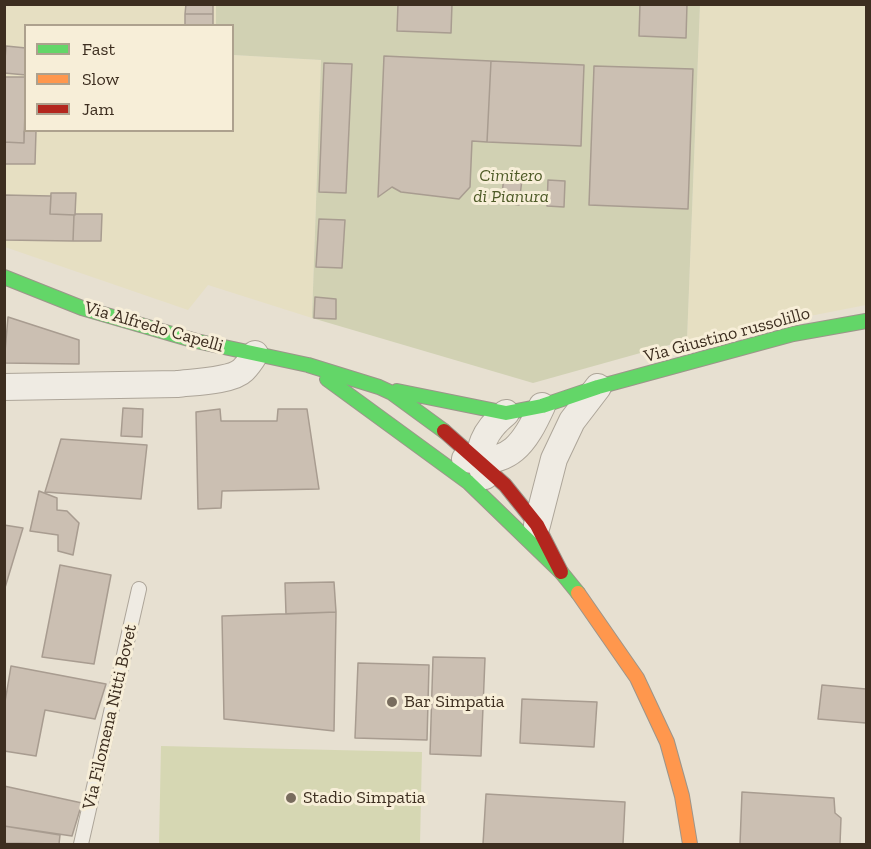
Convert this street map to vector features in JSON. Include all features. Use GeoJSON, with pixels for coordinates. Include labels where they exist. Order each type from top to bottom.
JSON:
{"type":"FeatureCollection","features":[{"type":"Feature","properties":{"kind":"street","name":"Via Alfredo Capelli"},"geometry":{"type":"LineString","coordinates":[[4,277],[82,308],[196,341],[308,364],[379,387],[400,398],[481,462],[486,477],[532,533],[615,643],[642,688],[667,742],[682,796],[690,844]]}},
{"type":"Feature","properties":{"kind":"street","name":"Via Giustino russolillo"},"geometry":{"type":"LineString","coordinates":[[506,413],[542,406],[598,387],[793,334],[867,321]]}},
{"type":"Feature","properties":{"kind":"street"},"geometry":{"type":"LineString","coordinates":[[4,387],[177,384],[203,381],[242,371],[255,354]]}},
{"type":"Feature","properties":{"kind":"street","name":"Via Alfredo Capelli"},"geometry":{"type":"LineString","coordinates":[[308,364],[468,482],[504,516],[532,533]]}},
{"type":"Feature","properties":{"kind":"street"},"geometry":{"type":"LineString","coordinates":[[379,387],[506,413]]}},
{"type":"Feature","properties":{"kind":"street"},"geometry":{"type":"LineString","coordinates":[[532,533],[554,459],[572,421],[598,387]]}},
{"type":"Feature","properties":{"kind":"street"},"geometry":{"type":"LineString","coordinates":[[506,413],[485,435],[480,453],[481,462],[489,461],[516,449],[529,433],[542,406]]}},
{"type":"Feature","properties":{"kind":"street","name":"Via Alfredo Capelli"},"geometry":{"type":"LineString","coordinates":[[370,411],[392,414],[404,419],[449,452],[464,459],[481,462]]}},
{"type":"Feature","properties":{"kind":"lane","name":"Via Filomena Nitti Bovet"},"geometry":{"type":"LineString","coordinates":[[81,844],[139,589]]}},
{"type":"Feature","properties":{"kind":"shaded area"},"geometry":{"type":"Polygon","coordinates":[[[4,5],[216,5],[216,24],[24,24],[24,132],[234,132],[234,55],[321,60],[312,318],[208,285],[188,310],[5,247],[4,5]]]}},
{"type":"Feature","properties":{"kind":"shaded area"},"geometry":{"type":"Polygon","coordinates":[[[700,5],[866,5],[866,305],[687,340],[700,5]]]}},
{"type":"Feature","properties":{"kind":"green space","name":"Cimitero di Pianura"},"geometry":{"type":"Polygon","coordinates":[[[216,4],[700,5],[687,340],[533,383],[312,318],[321,60],[234,55],[234,24],[216,24],[216,4]]]}},
{"type":"Feature","properties":{"kind":"green space","name":"Stadio Simpatia"},"geometry":{"type":"Polygon","coordinates":[[[161,746],[422,752],[420,844],[159,844],[161,746]]]}},
{"type":"Feature","properties":{"kind":"building"},"geometry":{"type":"Polygon","coordinates":[[[186,4],[213,4],[213,14],[185,14],[186,4]]]}},
{"type":"Feature","properties":{"kind":"building"},"geometry":{"type":"Polygon","coordinates":[[[398,4],[452,4],[451,33],[397,31],[398,4]]]}},
{"type":"Feature","properties":{"kind":"building"},"geometry":{"type":"Polygon","coordinates":[[[640,4],[687,4],[686,38],[639,36],[640,4]]]}},
{"type":"Feature","properties":{"kind":"building"},"geometry":{"type":"Polygon","coordinates":[[[185,14],[213,14],[213,24],[185,24],[185,14]]]}},
{"type":"Feature","properties":{"kind":"building"},"geometry":{"type":"Polygon","coordinates":[[[6,46],[24,48],[24,75],[4,73],[6,46]]]}},
{"type":"Feature","properties":{"kind":"building"},"geometry":{"type":"Polygon","coordinates":[[[384,56],[491,61],[487,142],[472,141],[470,187],[459,199],[401,192],[392,187],[378,197],[384,56]]]}},
{"type":"Feature","properties":{"kind":"building"},"geometry":{"type":"Polygon","coordinates":[[[491,61],[584,65],[581,146],[487,142],[491,61]]]}},
{"type":"Feature","properties":{"kind":"building"},"geometry":{"type":"Polygon","coordinates":[[[324,63],[352,64],[346,193],[319,192],[324,63]]]}},
{"type":"Feature","properties":{"kind":"building"},"geometry":{"type":"Polygon","coordinates":[[[594,66],[693,69],[688,209],[589,205],[594,66]]]}},
{"type":"Feature","properties":{"kind":"building"},"geometry":{"type":"Polygon","coordinates":[[[4,77],[24,77],[24,143],[4,142],[4,77]]]}},
{"type":"Feature","properties":{"kind":"building"},"geometry":{"type":"Polygon","coordinates":[[[24,132],[36,132],[35,164],[4,164],[4,142],[24,143],[24,132]]]}},
{"type":"Feature","properties":{"kind":"building"},"geometry":{"type":"Polygon","coordinates":[[[504,177],[522,179],[519,205],[501,202],[504,177]]]}},
{"type":"Feature","properties":{"kind":"building"},"geometry":{"type":"Polygon","coordinates":[[[548,180],[565,181],[564,207],[547,206],[548,180]]]}},
{"type":"Feature","properties":{"kind":"building"},"geometry":{"type":"Polygon","coordinates":[[[51,193],[76,193],[75,215],[50,214],[51,193]]]}},
{"type":"Feature","properties":{"kind":"building"},"geometry":{"type":"Polygon","coordinates":[[[4,195],[51,196],[50,214],[74,215],[73,241],[4,240],[4,195]]]}},
{"type":"Feature","properties":{"kind":"building"},"geometry":{"type":"Polygon","coordinates":[[[75,214],[102,214],[101,241],[73,241],[75,214]]]}},
{"type":"Feature","properties":{"kind":"building"},"geometry":{"type":"Polygon","coordinates":[[[319,219],[345,220],[342,268],[316,267],[319,219]]]}},
{"type":"Feature","properties":{"kind":"building"},"geometry":{"type":"Polygon","coordinates":[[[315,297],[336,299],[336,319],[314,318],[315,297]]]}},
{"type":"Feature","properties":{"kind":"building"},"geometry":{"type":"Polygon","coordinates":[[[8,317],[79,340],[79,364],[4,363],[8,317]]]}},
{"type":"Feature","properties":{"kind":"building"},"geometry":{"type":"Polygon","coordinates":[[[123,408],[143,409],[142,437],[121,436],[123,408]]]}},
{"type":"Feature","properties":{"kind":"building"},"geometry":{"type":"Polygon","coordinates":[[[220,409],[221,421],[277,421],[278,409],[307,409],[319,489],[222,491],[221,508],[198,509],[196,412],[220,409]]]}},
{"type":"Feature","properties":{"kind":"building"},"geometry":{"type":"Polygon","coordinates":[[[61,439],[147,445],[141,499],[45,492],[61,439]]]}},
{"type":"Feature","properties":{"kind":"building"},"geometry":{"type":"Polygon","coordinates":[[[39,491],[57,498],[57,510],[67,511],[79,523],[73,555],[58,551],[58,535],[30,531],[39,491]]]}},
{"type":"Feature","properties":{"kind":"building"},"geometry":{"type":"Polygon","coordinates":[[[4,525],[23,528],[4,591],[4,525]]]}},
{"type":"Feature","properties":{"kind":"building"},"geometry":{"type":"Polygon","coordinates":[[[60,565],[111,575],[94,664],[42,657],[60,565]]]}},
{"type":"Feature","properties":{"kind":"building"},"geometry":{"type":"Polygon","coordinates":[[[334,582],[336,612],[286,614],[285,583],[334,582]]]}},
{"type":"Feature","properties":{"kind":"building"},"geometry":{"type":"Polygon","coordinates":[[[336,612],[334,731],[224,719],[222,616],[336,612]]]}},
{"type":"Feature","properties":{"kind":"building"},"geometry":{"type":"Polygon","coordinates":[[[433,657],[485,658],[481,756],[430,754],[433,657]]]}},
{"type":"Feature","properties":{"kind":"building","name":"Bar Simpatia"},"geometry":{"type":"Polygon","coordinates":[[[358,663],[429,665],[427,740],[355,738],[358,663]]]}},
{"type":"Feature","properties":{"kind":"building"},"geometry":{"type":"Polygon","coordinates":[[[11,666],[106,684],[95,719],[45,710],[36,756],[4,751],[4,708],[11,666]]]}},
{"type":"Feature","properties":{"kind":"building"},"geometry":{"type":"Polygon","coordinates":[[[822,685],[866,689],[866,723],[818,719],[822,685]]]}},
{"type":"Feature","properties":{"kind":"building"},"geometry":{"type":"Polygon","coordinates":[[[522,699],[597,702],[594,747],[520,743],[522,699]]]}},
{"type":"Feature","properties":{"kind":"building"},"geometry":{"type":"Polygon","coordinates":[[[4,786],[82,803],[72,836],[4,826],[4,786]]]}},
{"type":"Feature","properties":{"kind":"building"},"geometry":{"type":"Polygon","coordinates":[[[742,792],[834,798],[835,813],[841,818],[840,844],[740,844],[742,792]]]}},
{"type":"Feature","properties":{"kind":"building"},"geometry":{"type":"Polygon","coordinates":[[[486,794],[625,802],[623,844],[483,844],[486,794]]]}},
{"type":"Feature","properties":{"kind":"building"},"geometry":{"type":"Polygon","coordinates":[[[4,826],[60,835],[59,844],[4,843],[4,826]]]}},
{"type":"Feature","properties":{"kind":"traffic: fast"},"geometry":{"type":"LineString","coordinates":[[4,277],[82,308],[196,341],[308,365],[379,387],[392,393],[444,431]]}},
{"type":"Feature","properties":{"kind":"traffic: fast"},"geometry":{"type":"LineString","coordinates":[[397,391],[506,413],[542,406],[598,387],[793,334],[866,321]]}},
{"type":"Feature","properties":{"kind":"traffic: fast"},"geometry":{"type":"LineString","coordinates":[[327,379],[468,482],[561,572],[578,593]]}},
{"type":"Feature","properties":{"kind":"traffic: slow"},"geometry":{"type":"LineString","coordinates":[[578,593],[637,678],[667,742],[682,796],[690,844]]}},
{"type":"Feature","properties":{"kind":"traffic: jam"},"geometry":{"type":"LineString","coordinates":[[444,431],[505,485],[537,525],[561,572]]}},
{"type":"Feature","properties":{"kind":"place","name":"Bar Simpatia"},"geometry":{"type":"Point","coordinates":[392,702]}},
{"type":"Feature","properties":{"kind":"place","name":"Stadio Simpatia"},"geometry":{"type":"Point","coordinates":[291,798]}}]}
